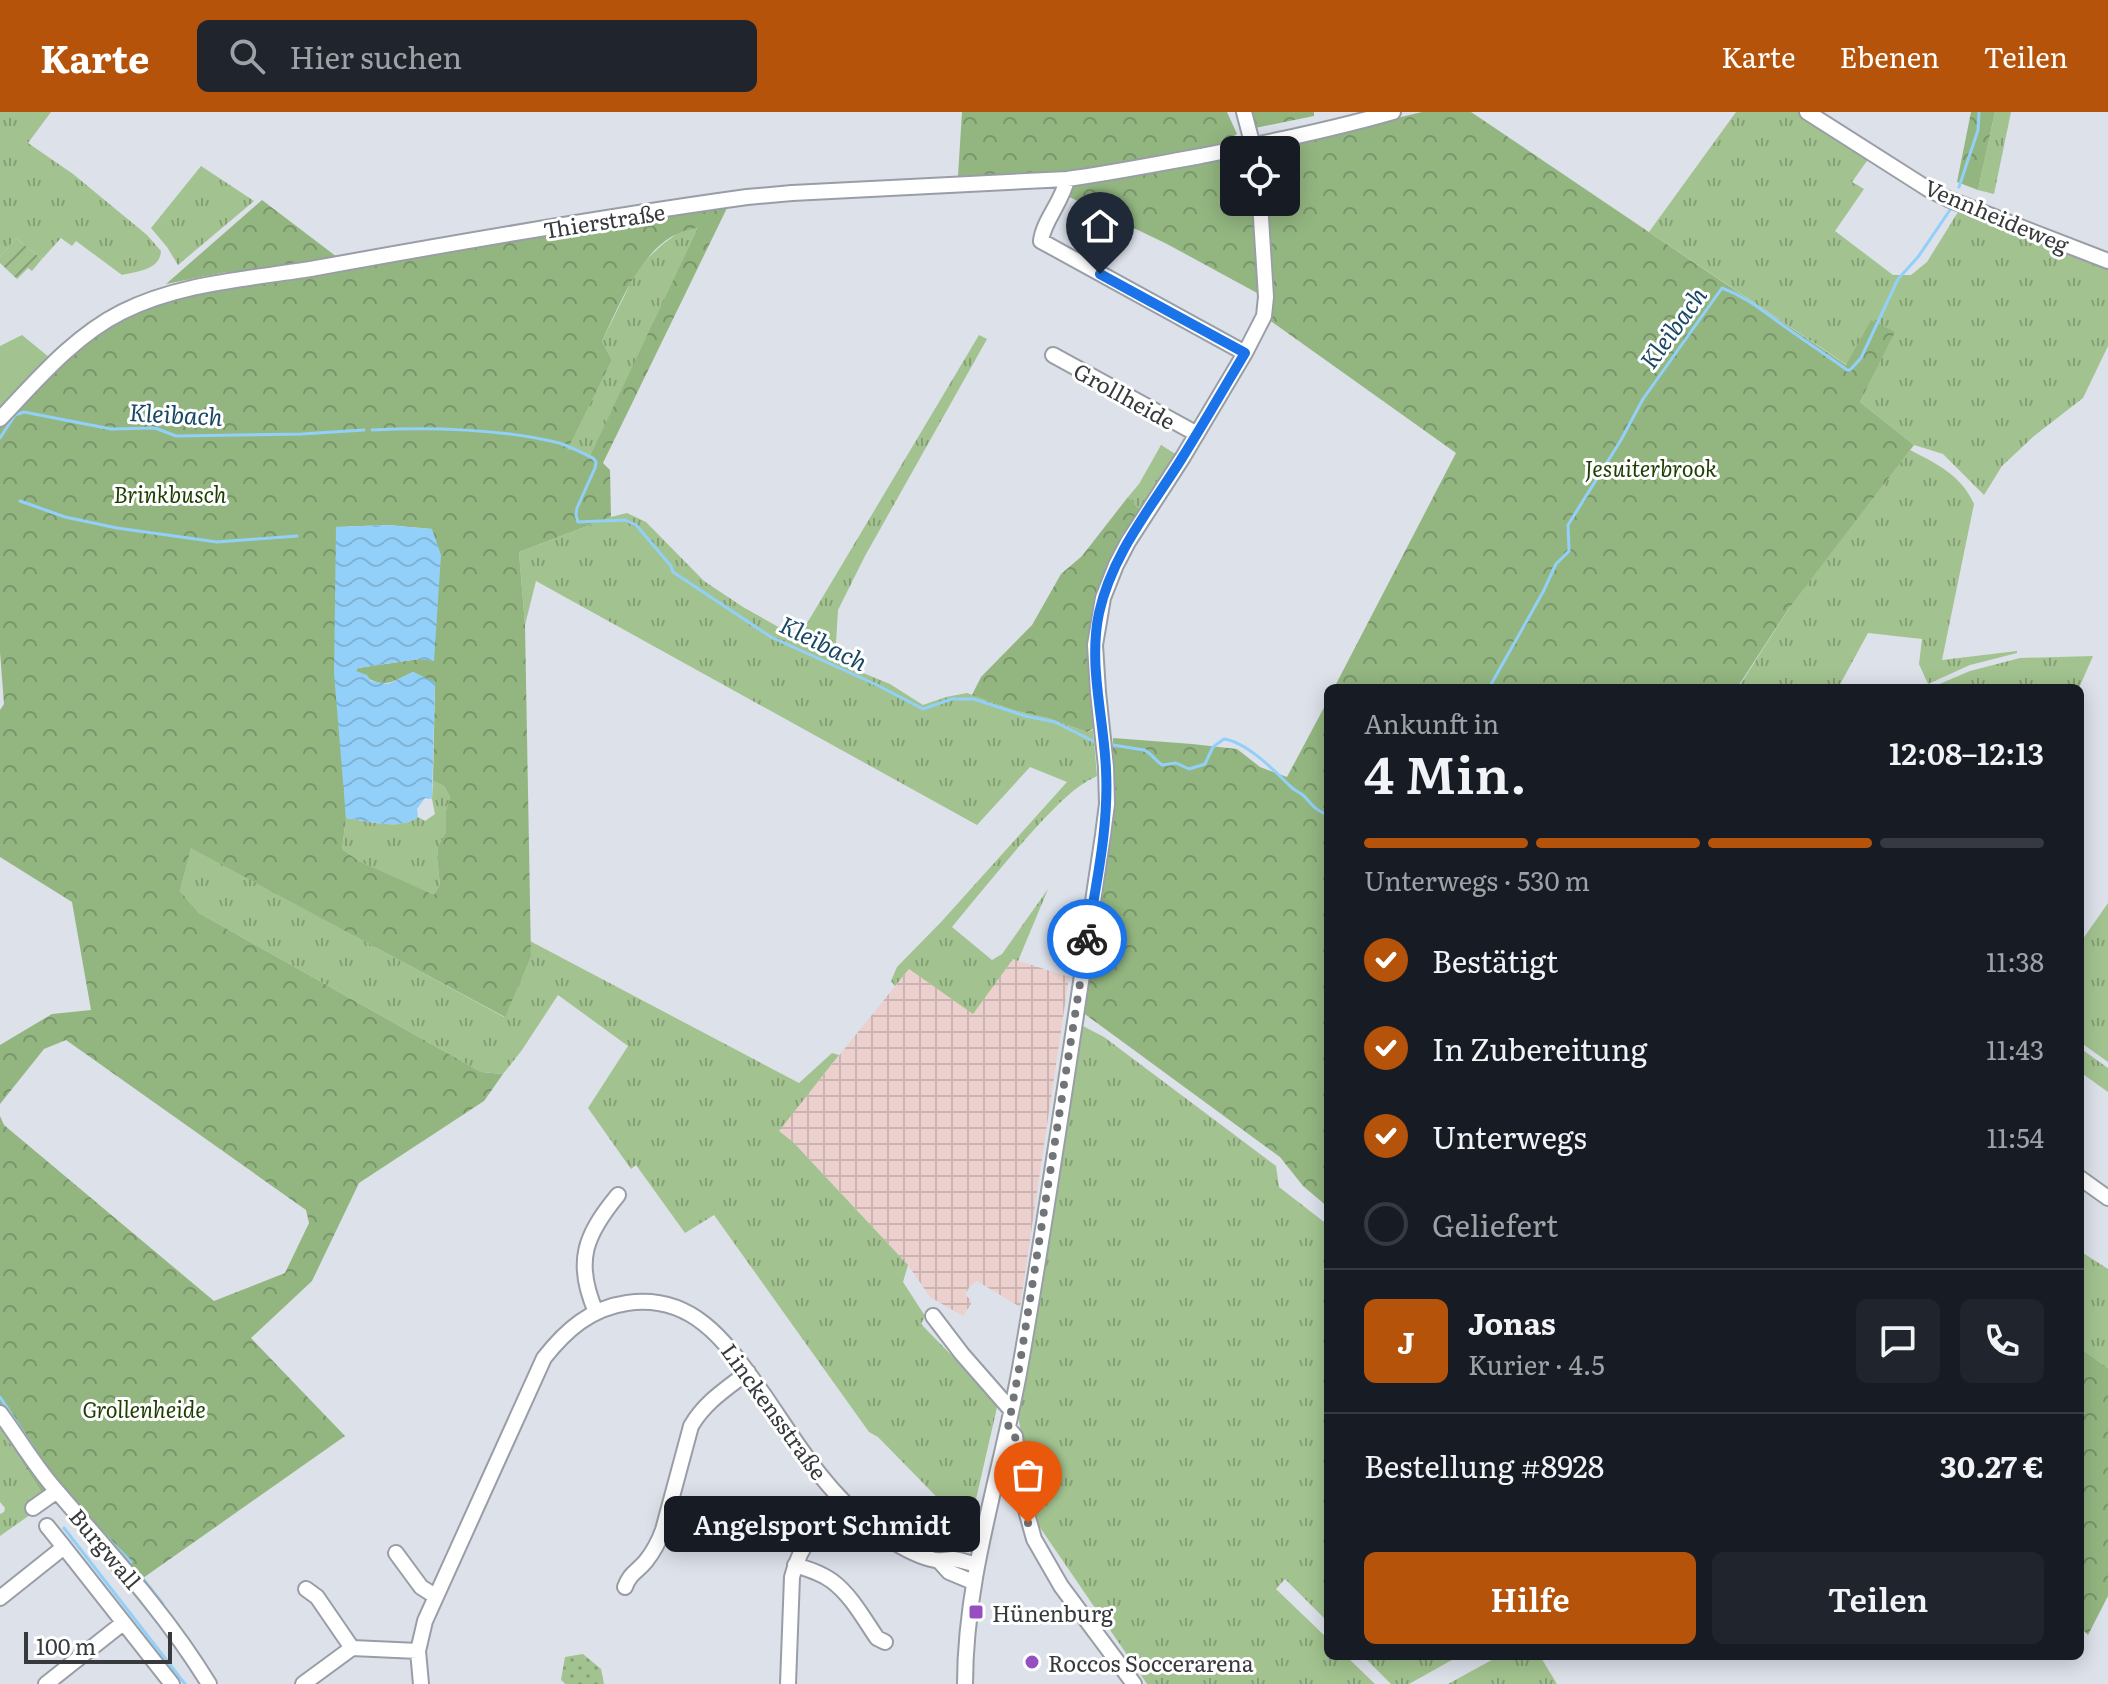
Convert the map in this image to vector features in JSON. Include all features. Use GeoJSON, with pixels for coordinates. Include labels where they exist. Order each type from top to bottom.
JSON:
{"type":"FeatureCollection","features":[{"type":"Feature","properties":{"kind":"street"},"geometry":{"type":"LineString","coordinates":[[1244,112],[1251,136]]}},
{"type":"Feature","properties":{"kind":"street"},"geometry":{"type":"LineString","coordinates":[[1300,137],[1393,112]]}},
{"type":"Feature","properties":{"kind":"street","name":"Vennheideweg"},"geometry":{"type":"LineString","coordinates":[[1807,112],[1938,194],[2108,261]]}},
{"type":"Feature","properties":{"kind":"street","name":"Thierstraße"},"geometry":{"type":"LineString","coordinates":[[0,419],[62,356],[98,326],[120,313],[169,293],[415,249],[747,197],[1067,179],[1220,154]]}},
{"type":"Feature","properties":{"kind":"street"},"geometry":{"type":"LineString","coordinates":[[1067,179],[1041,241],[1245,353]]}},
{"type":"Feature","properties":{"kind":"street"},"geometry":{"type":"LineString","coordinates":[[965,1684],[973,1582],[1008,1428],[1029,1307],[1107,804],[1095,645],[1099,616],[1106,587],[1128,542],[1197,434],[1259,328],[1265,306],[1261,216]]}},
{"type":"Feature","properties":{"kind":"street","name":"Grollheide"},"geometry":{"type":"LineString","coordinates":[[1053,355],[1197,434]]}},
{"type":"Feature","properties":{"kind":"street"},"geometry":{"type":"LineString","coordinates":[[2084,1181],[2108,1198]]}},
{"type":"Feature","properties":{"kind":"street"},"geometry":{"type":"LineString","coordinates":[[596,1312],[585,1279],[585,1252],[592,1231],[618,1195]]}},
{"type":"Feature","properties":{"kind":"street","name":"Linckensstraße"},"geometry":{"type":"LineString","coordinates":[[421,1684],[418,1651],[425,1621],[544,1358],[559,1338],[577,1323],[596,1312],[618,1305],[661,1303],[694,1317],[715,1331],[748,1372],[824,1480],[848,1506],[889,1538],[922,1556],[977,1565]]}},
{"type":"Feature","properties":{"kind":"street"},"geometry":{"type":"LineString","coordinates":[[933,1316],[1011,1410]]}},
{"type":"Feature","properties":{"kind":"street"},"geometry":{"type":"LineString","coordinates":[[625,1587],[629,1576],[644,1564],[657,1546],[691,1426],[709,1401],[748,1372]]}},
{"type":"Feature","properties":{"kind":"street","name":"Burgwall"},"geometry":{"type":"LineString","coordinates":[[0,1413],[57,1491],[133,1579],[190,1652],[209,1684]]}},
{"type":"Feature","properties":{"kind":"street"},"geometry":{"type":"LineString","coordinates":[[1008,1428],[1015,1436],[1024,1503],[1034,1539],[1061,1586],[1134,1684]]}},
{"type":"Feature","properties":{"kind":"street"},"geometry":{"type":"LineString","coordinates":[[33,1508],[57,1491]]}},
{"type":"Feature","properties":{"kind":"street"},"geometry":{"type":"LineString","coordinates":[[788,1684],[795,1565],[811,1535],[848,1506]]}},
{"type":"Feature","properties":{"kind":"street"},"geometry":{"type":"LineString","coordinates":[[47,1526],[172,1684]]}},
{"type":"Feature","properties":{"kind":"street"},"geometry":{"type":"LineString","coordinates":[[0,1598],[64,1547]]}},
{"type":"Feature","properties":{"kind":"street"},"geometry":{"type":"LineString","coordinates":[[396,1553],[421,1587],[435,1596]]}},
{"type":"Feature","properties":{"kind":"street","name":"Linckensstraße"},"geometry":{"type":"LineString","coordinates":[[939,1561],[949,1572],[973,1582]]}},
{"type":"Feature","properties":{"kind":"street"},"geometry":{"type":"LineString","coordinates":[[795,1565],[822,1574],[833,1582],[844,1592],[877,1638],[885,1642]]}},
{"type":"Feature","properties":{"kind":"street"},"geometry":{"type":"LineString","coordinates":[[306,1589],[317,1597],[352,1648]]}},
{"type":"Feature","properties":{"kind":"street"},"geometry":{"type":"LineString","coordinates":[[46,1684],[123,1623]]}},
{"type":"Feature","properties":{"kind":"street"},"geometry":{"type":"LineString","coordinates":[[303,1684],[352,1648],[418,1651]]}},
{"type":"Feature","properties":{"kind":"shaded area"},"geometry":{"type":"Polygon","coordinates":[[[1013,959],[1069,977],[1020,1307],[977,1281],[965,1295],[971,1304],[963,1316],[930,1297],[908,1265],[793,1142],[778,1131],[909,969],[973,1013],[1013,959]]]}},
{"type":"Feature","properties":{"kind":"green space"},"geometry":{"type":"Polygon","coordinates":[[[0,112],[51,112],[28,143],[73,174],[147,235],[161,251],[157,262],[147,269],[122,275],[76,241],[72,246],[61,238],[42,259],[16,238],[0,257],[0,112]]]}},
{"type":"Feature","properties":{"kind":"green space"},"geometry":{"type":"Polygon","coordinates":[[[962,112],[1227,112],[1237,134],[1220,136],[1220,149],[1110,170],[958,176],[962,112]]]}},
{"type":"Feature","properties":{"kind":"green space"},"geometry":{"type":"Polygon","coordinates":[[[1249,112],[1314,112],[1314,116],[1255,128],[1249,112]]]}},
{"type":"Feature","properties":{"kind":"green space","name":"Jesuiterbrook"},"geometry":{"type":"Polygon","coordinates":[[[1422,112],[1471,112],[1846,365],[1871,320],[1895,332],[1860,402],[1914,445],[1789,608],[1740,684],[1336,684],[1456,453],[1268,319],[1270,300],[1167,244],[1063,194],[1066,183],[1220,157],[1220,216],[1300,216],[1300,141],[1422,112]]]}},
{"type":"Feature","properties":{"kind":"green space"},"geometry":{"type":"Polygon","coordinates":[[[1736,112],[1799,112],[1869,158],[1852,182],[1864,189],[1835,231],[1893,275],[1911,275],[1927,262],[1958,212],[2108,268],[2108,346],[2083,398],[2034,436],[2002,466],[1984,495],[1943,454],[1914,445],[1860,402],[1894,333],[1847,365],[1649,232],[1736,112]]]}},
{"type":"Feature","properties":{"kind":"green space"},"geometry":{"type":"Polygon","coordinates":[[[1971,112],[1995,112],[1978,190],[1957,182],[1971,112]]]}},
{"type":"Feature","properties":{"kind":"green space"},"geometry":{"type":"Polygon","coordinates":[[[1995,112],[2011,112],[1994,194],[1978,190],[1995,112]]]}},
{"type":"Feature","properties":{"kind":"green space"},"geometry":{"type":"Polygon","coordinates":[[[201,166],[254,201],[178,265],[151,228],[201,166]]]}},
{"type":"Feature","properties":{"kind":"green space"},"geometry":{"type":"Polygon","coordinates":[[[262,200],[337,257],[166,284],[262,200]]]}},
{"type":"Feature","properties":{"kind":"green space","name":"Brinkbusch"},"geometry":{"type":"Polygon","coordinates":[[[728,206],[603,463],[610,470],[611,517],[519,552],[525,625],[531,957],[505,1017],[191,848],[180,891],[199,913],[481,1072],[503,1074],[484,1101],[359,1183],[312,1281],[251,1338],[345,1436],[126,1590],[54,1498],[42,1493],[0,1428],[0,1116],[4,1125],[214,1301],[285,1273],[309,1223],[306,1210],[66,1040],[44,1049],[0,1104],[0,1045],[52,1014],[91,1010],[72,902],[0,857],[0,710],[4,704],[0,652],[0,426],[64,358],[100,329],[170,296],[410,252],[728,206]],[[698,228],[664,242],[650,255],[627,289],[602,341],[612,360],[567,450],[580,450],[590,456],[698,228]],[[388,525],[336,527],[346,818],[342,849],[359,861],[434,895],[440,885],[438,847],[446,832],[446,810],[450,797],[444,786],[433,781],[435,683],[413,672],[384,683],[355,671],[419,659],[432,529],[388,525]]]}},
{"type":"Feature","properties":{"kind":"green space"},"geometry":{"type":"Polygon","coordinates":[[[699,228],[590,457],[566,450],[612,360],[602,341],[639,266],[682,230],[699,228]]]}},
{"type":"Feature","properties":{"kind":"green space"},"geometry":{"type":"Polygon","coordinates":[[[16,238],[42,259],[32,271],[28,268],[17,279],[0,263],[0,257],[16,238]]]}},
{"type":"Feature","properties":{"kind":"green space"},"geometry":{"type":"Polygon","coordinates":[[[22,335],[50,358],[0,412],[0,346],[22,335]]]}},
{"type":"Feature","properties":{"kind":"green space"},"geometry":{"type":"Polygon","coordinates":[[[979,335],[987,339],[838,610],[836,643],[839,663],[890,684],[923,705],[967,693],[1087,732],[1093,730],[1097,776],[1059,803],[952,927],[992,960],[1002,954],[1048,889],[1018,961],[1013,959],[973,1014],[909,969],[895,986],[891,981],[897,967],[1067,782],[1030,767],[977,825],[536,581],[525,625],[519,552],[627,513],[646,522],[704,581],[782,629],[800,635],[979,335]]]}},
{"type":"Feature","properties":{"kind":"green space"},"geometry":{"type":"Polygon","coordinates":[[[1161,445],[1177,455],[1142,512],[1128,497],[1161,445]]]}},
{"type":"Feature","properties":{"kind":"green space"},"geometry":{"type":"Polygon","coordinates":[[[1910,450],[1939,465],[1955,478],[1974,504],[1942,660],[2017,653],[1970,665],[1928,684],[1919,664],[1922,639],[1868,633],[1840,684],[1741,684],[1793,602],[1910,450]]]}},
{"type":"Feature","properties":{"kind":"green space"},"geometry":{"type":"Polygon","coordinates":[[[1128,497],[1142,512],[1103,576],[1098,594],[1096,727],[1087,732],[972,695],[981,677],[1032,625],[1061,574],[1082,556],[1128,497]]]}},
{"type":"Feature","properties":{"kind":"green space"},"geometry":{"type":"Polygon","coordinates":[[[2093,656],[2081,684],[1939,684],[1970,671],[2020,658],[2093,656]]]}},
{"type":"Feature","properties":{"kind":"green space"},"geometry":{"type":"Polygon","coordinates":[[[1324,708],[1324,1204],[1303,1186],[1280,1157],[1082,1012],[1113,768],[1113,738],[1237,749],[1260,767],[1287,777],[1324,708]]]}},
{"type":"Feature","properties":{"kind":"green space"},"geometry":{"type":"Polygon","coordinates":[[[433,781],[444,786],[450,797],[446,810],[446,832],[438,848],[440,885],[434,896],[359,861],[342,849],[346,818],[392,824],[418,817],[425,821],[435,814],[433,781]]]}},
{"type":"Feature","properties":{"kind":"green space"},"geometry":{"type":"Polygon","coordinates":[[[191,847],[504,1017],[531,957],[530,941],[799,1083],[832,1053],[839,1055],[779,1131],[793,1142],[908,1265],[903,1282],[925,1316],[921,1324],[998,1403],[969,1530],[878,1437],[869,1432],[714,1215],[685,1233],[636,1165],[631,1169],[588,1108],[628,1046],[558,995],[503,1074],[481,1072],[199,913],[180,891],[191,847]]]}},
{"type":"Feature","properties":{"kind":"green space"},"geometry":{"type":"Polygon","coordinates":[[[2108,903],[2108,1062],[2084,1045],[2084,937],[2108,903]]]}},
{"type":"Feature","properties":{"kind":"green space"},"geometry":{"type":"Polygon","coordinates":[[[1081,1025],[1104,1037],[1276,1166],[1279,1187],[1324,1222],[1324,1618],[1285,1579],[1276,1589],[1324,1635],[1324,1660],[1350,1660],[1375,1684],[1147,1684],[1039,1526],[1017,1411],[1081,1025]]]}},
{"type":"Feature","properties":{"kind":"green space"},"geometry":{"type":"Polygon","coordinates":[[[2084,1051],[2108,1068],[2108,1092],[2084,1075],[2084,1051]]]}},
{"type":"Feature","properties":{"kind":"green space"},"geometry":{"type":"Polygon","coordinates":[[[2084,1254],[2108,1269],[2108,1368],[2084,1351],[2084,1254]]]}},
{"type":"Feature","properties":{"kind":"green space"},"geometry":{"type":"Polygon","coordinates":[[[2084,1351],[2108,1368],[2108,1596],[2088,1635],[2084,1631],[2084,1351]]]}},
{"type":"Feature","properties":{"kind":"green space"},"geometry":{"type":"Polygon","coordinates":[[[0,1428],[42,1493],[54,1498],[0,1536],[0,1514],[5,1508],[0,1502],[0,1428]]]}},
{"type":"Feature","properties":{"kind":"green space"},"geometry":{"type":"Polygon","coordinates":[[[583,1654],[601,1669],[604,1684],[566,1684],[561,1680],[565,1657],[583,1654]]]}},
{"type":"Feature","properties":{"kind":"green space"},"geometry":{"type":"Polygon","coordinates":[[[1367,1660],[1452,1660],[1409,1684],[1391,1684],[1367,1660]]]}},
{"type":"Feature","properties":{"kind":"green space"},"geometry":{"type":"Polygon","coordinates":[[[1492,1660],[1542,1660],[1557,1684],[1448,1684],[1492,1660]]]}},
{"type":"Feature","properties":{"kind":"water"},"geometry":{"type":"Polygon","coordinates":[[[388,525],[432,529],[441,555],[434,661],[419,659],[358,668],[356,671],[367,675],[371,681],[388,684],[413,672],[435,682],[432,799],[425,798],[417,809],[418,817],[392,824],[346,818],[334,673],[336,527],[388,525]]]}},
{"type":"Feature","properties":{"kind":"waterway","name":"Kleibach"},"geometry":{"type":"LineString","coordinates":[[1959,187],[1978,130],[1979,112]]}},
{"type":"Feature","properties":{"kind":"waterway","name":"Kleibach"},"geometry":{"type":"LineString","coordinates":[[1491,684],[1556,564],[1569,551],[1568,525],[1643,399],[1722,288],[1751,303],[1850,370],[1861,358],[1898,279],[1918,257],[1952,207]]}},
{"type":"Feature","properties":{"kind":"waterway","name":"Kleibach"},"geometry":{"type":"LineString","coordinates":[[0,438],[15,415],[24,412],[111,429],[155,428],[176,436],[364,430]]}},
{"type":"Feature","properties":{"kind":"waterway","name":"Kleibach"},"geometry":{"type":"LineString","coordinates":[[372,430],[491,432],[538,438],[572,448],[596,462],[577,508],[578,522],[625,520],[636,525],[673,572],[771,637],[923,709],[952,699],[974,699],[1025,716],[1055,722],[1100,743]]}},
{"type":"Feature","properties":{"kind":"waterway"},"geometry":{"type":"LineString","coordinates":[[20,501],[65,517],[117,528],[217,542],[297,536]]}},
{"type":"Feature","properties":{"kind":"waterway","name":"Kleibach"},"geometry":{"type":"LineString","coordinates":[[1107,744],[1144,750],[1162,765],[1176,763],[1189,769],[1205,764],[1213,747],[1224,739],[1232,741],[1259,757],[1324,813]]}},
{"type":"Feature","properties":{"kind":"waterway"},"geometry":{"type":"LineString","coordinates":[[0,1397],[44,1464]]}},
{"type":"Feature","properties":{"kind":"waterway"},"geometry":{"type":"LineString","coordinates":[[97,1527],[131,1562]]}},
{"type":"Feature","properties":{"kind":"waterway"},"geometry":{"type":"LineString","coordinates":[[64,1528],[185,1684]]}},
{"type":"Feature","properties":{"kind":"waterway"},"geometry":{"type":"LineString","coordinates":[[140,1575],[163,1604]]}},
{"type":"Feature","properties":{"kind":"way so far"},"geometry":{"type":"LineString","coordinates":[[1028,1523],[1015,1436],[1008,1428],[1087,939]]}},
{"type":"Feature","properties":{"kind":"place","name":"Angelsport Schmidt"},"geometry":{"type":"Point","coordinates":[1028,1523]}},
{"type":"Feature","properties":{"kind":"place","name":"Hünenburg"},"geometry":{"type":"Point","coordinates":[976,1612]}},
{"type":"Feature","properties":{"kind":"place","name":"Roccos Soccerarena"},"geometry":{"type":"Point","coordinates":[1032,1662]}},
{"type":"Feature","properties":{"kind":"route"},"geometry":{"type":"LineString","coordinates":[[1087,939],[1107,804],[1095,645],[1103,598],[1128,542],[1245,353],[1100,274]]}},
{"type":"Feature","properties":{"kind":"park label","name":"Grollenheide"},"geometry":{"type":"Point","coordinates":[144,1408]}}]}
